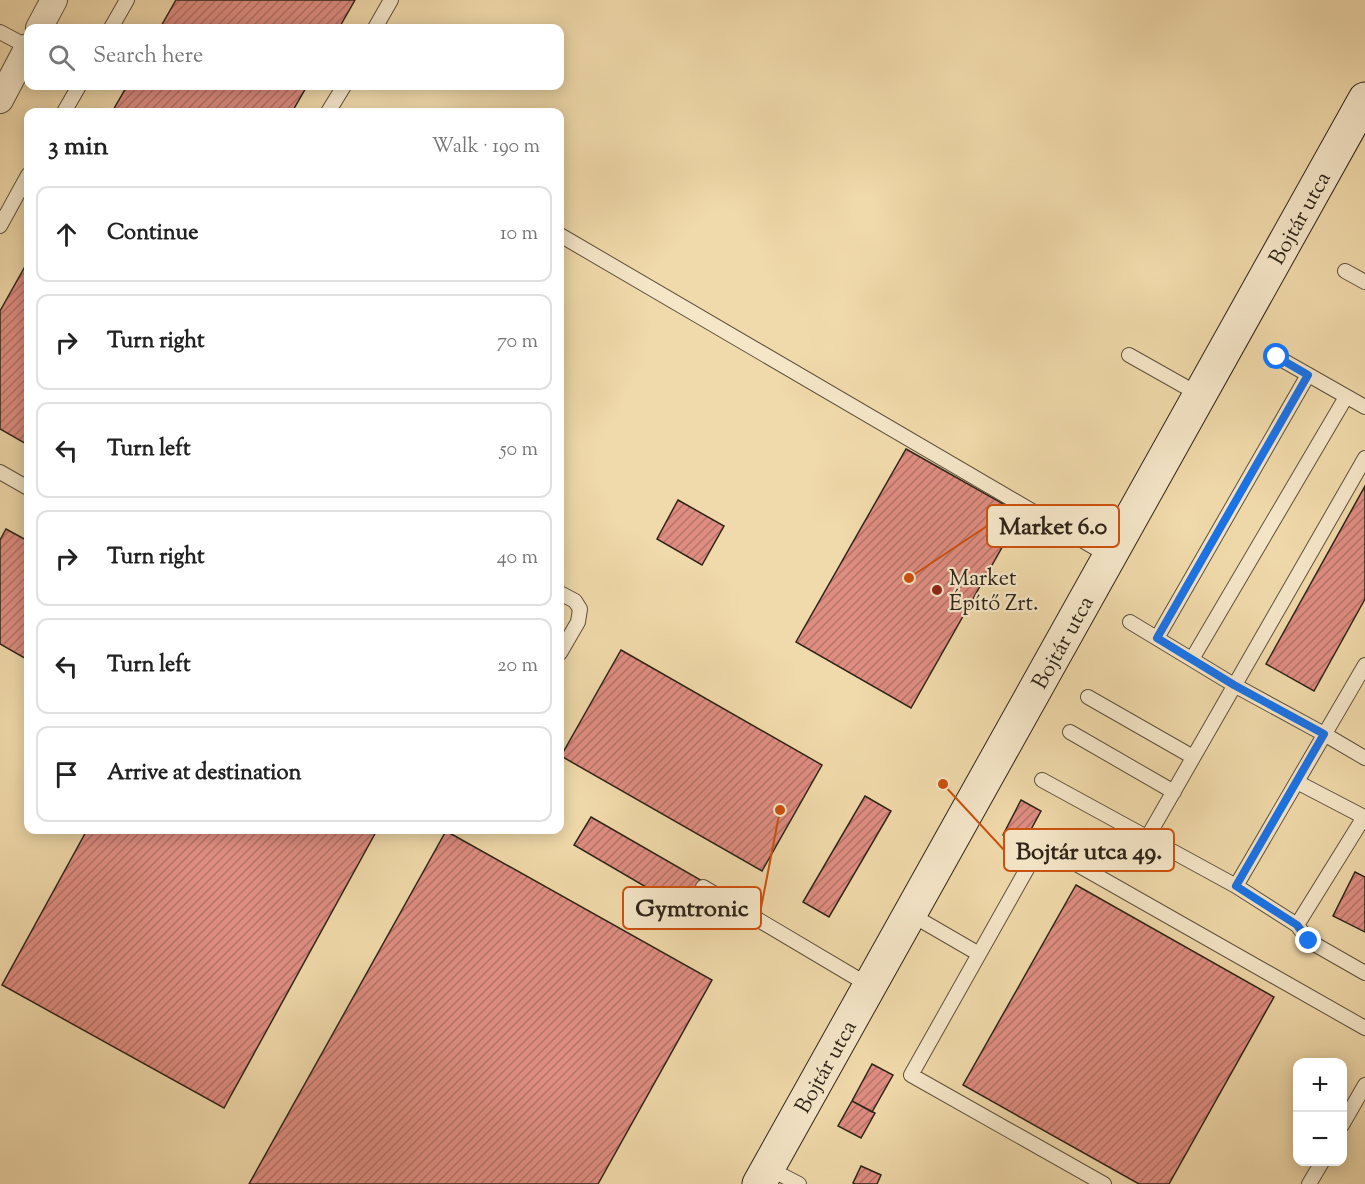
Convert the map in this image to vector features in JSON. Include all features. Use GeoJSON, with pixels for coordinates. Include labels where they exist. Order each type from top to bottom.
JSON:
{"type":"FeatureCollection","features":[{"type":"Feature","properties":{"kind":"street"},"geometry":{"type":"LineString","coordinates":[[41,24],[54,0]]}},
{"type":"Feature","properties":{"kind":"street"},"geometry":{"type":"LineString","coordinates":[[0,99],[24,54]]}},
{"type":"Feature","properties":{"kind":"street","name":"Bojtár utca"},"geometry":{"type":"LineString","coordinates":[[764,1176],[1365,99]]}},
{"type":"Feature","properties":{"kind":"lane"},"geometry":{"type":"LineString","coordinates":[[113,24],[127,0]]}},
{"type":"Feature","properties":{"kind":"lane"},"geometry":{"type":"LineString","coordinates":[[377,24],[391,0]]}},
{"type":"Feature","properties":{"kind":"lane"},"geometry":{"type":"LineString","coordinates":[[0,32],[24,45]]}},
{"type":"Feature","properties":{"kind":"lane"},"geometry":{"type":"LineString","coordinates":[[66,108],[77,90]]}},
{"type":"Feature","properties":{"kind":"lane"},"geometry":{"type":"LineString","coordinates":[[330,108],[342,90]]}},
{"type":"Feature","properties":{"kind":"lane"},"geometry":{"type":"LineString","coordinates":[[0,226],[24,182]]}},
{"type":"Feature","properties":{"kind":"lane"},"geometry":{"type":"LineString","coordinates":[[564,237],[1110,557]]}},
{"type":"Feature","properties":{"kind":"lane"},"geometry":{"type":"LineString","coordinates":[[1345,271],[1365,282]]}},
{"type":"Feature","properties":{"kind":"lane"},"geometry":{"type":"LineString","coordinates":[[1129,355],[1200,394]]}},
{"type":"Feature","properties":{"kind":"lane"},"geometry":{"type":"LineString","coordinates":[[1277,357],[1365,407]]}},
{"type":"Feature","properties":{"kind":"lane"},"geometry":{"type":"LineString","coordinates":[[1157,638],[1308,375]]}},
{"type":"Feature","properties":{"kind":"lane"},"geometry":{"type":"LineString","coordinates":[[1192,659],[1346,396]]}},
{"type":"Feature","properties":{"kind":"lane"},"geometry":{"type":"LineString","coordinates":[[1147,838],[1365,458]]}},
{"type":"Feature","properties":{"kind":"lane"},"geometry":{"type":"LineString","coordinates":[[0,472],[24,486]]}},
{"type":"Feature","properties":{"kind":"lane"},"geometry":{"type":"LineString","coordinates":[[564,595],[575,601],[580,609],[578,622],[564,646]]}},
{"type":"Feature","properties":{"kind":"lane"},"geometry":{"type":"LineString","coordinates":[[1130,622],[1234,685],[1365,759]]}},
{"type":"Feature","properties":{"kind":"lane"},"geometry":{"type":"LineString","coordinates":[[1236,886],[1365,664]]}},
{"type":"Feature","properties":{"kind":"lane"},"geometry":{"type":"LineString","coordinates":[[1088,697],[1193,757]]}},
{"type":"Feature","properties":{"kind":"lane"},"geometry":{"type":"LineString","coordinates":[[1070,732],[1174,792]]}},
{"type":"Feature","properties":{"kind":"lane"},"geometry":{"type":"LineString","coordinates":[[1042,780],[1236,886],[1297,925],[1309,941],[1365,973]]}},
{"type":"Feature","properties":{"kind":"lane"},"geometry":{"type":"LineString","coordinates":[[1297,782],[1364,817],[1297,925]]}},
{"type":"Feature","properties":{"kind":"lane"},"geometry":{"type":"LineString","coordinates":[[1104,1184],[911,1075],[1041,844],[1365,1028]]}},
{"type":"Feature","properties":{"kind":"lane"},"geometry":{"type":"LineString","coordinates":[[703,887],[870,986]]}},
{"type":"Feature","properties":{"kind":"lane"},"geometry":{"type":"LineString","coordinates":[[910,914],[979,954]]}},
{"type":"Feature","properties":{"kind":"lane"},"geometry":{"type":"LineString","coordinates":[[1347,1116],[1365,1085]]}},
{"type":"Feature","properties":{"kind":"lane"},"geometry":{"type":"LineString","coordinates":[[1309,1184],[1319,1166]]}},
{"type":"Feature","properties":{"kind":"lane"},"geometry":{"type":"LineString","coordinates":[[764,1176],[799,1184]]}},
{"type":"Feature","properties":{"kind":"building"},"geometry":{"type":"Polygon","coordinates":[[[176,0],[355,0],[341,24],[162,24],[176,0]]]}},
{"type":"Feature","properties":{"kind":"building"},"geometry":{"type":"Polygon","coordinates":[[[125,90],[305,90],[294,108],[114,108],[125,90]]]}},
{"type":"Feature","properties":{"kind":"building"},"geometry":{"type":"Polygon","coordinates":[[[24,268],[24,443],[0,429],[0,311],[24,268]]]}},
{"type":"Feature","properties":{"kind":"building"},"geometry":{"type":"Polygon","coordinates":[[[906,449],[1021,514],[911,708],[796,642],[906,449]]]}},
{"type":"Feature","properties":{"kind":"building"},"geometry":{"type":"Polygon","coordinates":[[[1365,486],[1365,599],[1314,691],[1266,664],[1365,486]]]}},
{"type":"Feature","properties":{"kind":"building"},"geometry":{"type":"Polygon","coordinates":[[[678,500],[724,526],[702,565],[657,539],[678,500]]]}},
{"type":"Feature","properties":{"kind":"building"},"geometry":{"type":"Polygon","coordinates":[[[6,529],[24,539],[24,658],[0,644],[0,540],[6,529]]]}},
{"type":"Feature","properties":{"kind":"building"},"geometry":{"type":"Polygon","coordinates":[[[621,650],[822,765],[762,871],[564,758],[564,751],[621,650]]]}},
{"type":"Feature","properties":{"kind":"building"},"geometry":{"type":"Polygon","coordinates":[[[865,796],[891,811],[829,917],[803,902],[865,796]]]}},
{"type":"Feature","properties":{"kind":"building"},"geometry":{"type":"Polygon","coordinates":[[[1021,800],[1041,811],[1022,846],[1003,835],[1021,800]]]}},
{"type":"Feature","properties":{"kind":"building"},"geometry":{"type":"Polygon","coordinates":[[[591,817],[704,882],[687,911],[574,845],[591,817]]]}},
{"type":"Feature","properties":{"kind":"building"},"geometry":{"type":"Polygon","coordinates":[[[85,834],[375,834],[224,1108],[2,985],[85,834]]]}},
{"type":"Feature","properties":{"kind":"building"},"geometry":{"type":"Polygon","coordinates":[[[444,834],[451,834],[712,980],[598,1184],[249,1184],[444,834]]]}},
{"type":"Feature","properties":{"kind":"building"},"geometry":{"type":"Polygon","coordinates":[[[1355,872],[1365,877],[1365,932],[1333,916],[1355,872]]]}},
{"type":"Feature","properties":{"kind":"building"},"geometry":{"type":"Polygon","coordinates":[[[1076,885],[1274,997],[1169,1184],[1139,1184],[963,1085],[1076,885]]]}},
{"type":"Feature","properties":{"kind":"building"},"geometry":{"type":"Polygon","coordinates":[[[872,1064],[893,1075],[872,1112],[852,1101],[872,1064]]]}},
{"type":"Feature","properties":{"kind":"building"},"geometry":{"type":"Polygon","coordinates":[[[852,1101],[875,1113],[861,1138],[838,1126],[852,1101]]]}},
{"type":"Feature","properties":{"kind":"building"},"geometry":{"type":"Polygon","coordinates":[[[861,1166],[881,1175],[877,1184],[853,1183],[861,1166]]]}},
{"type":"Feature","properties":{"kind":"place","name":"Market 6.0"},"geometry":{"type":"Point","coordinates":[909,578]}},
{"type":"Feature","properties":{"kind":"place","name":"Market Építő Zrt."},"geometry":{"type":"Point","coordinates":[937,590]}},
{"type":"Feature","properties":{"kind":"place","name":"Bojtár utca 49."},"geometry":{"type":"Point","coordinates":[943,784]}},
{"type":"Feature","properties":{"kind":"place","name":"Gymtronic"},"geometry":{"type":"Point","coordinates":[780,810]}},
{"type":"Feature","properties":{"kind":"route"},"geometry":{"type":"LineString","coordinates":[[1277,357],[1308,375],[1157,638],[1234,685],[1324,734],[1236,886],[1297,925],[1309,941]]}}]}
